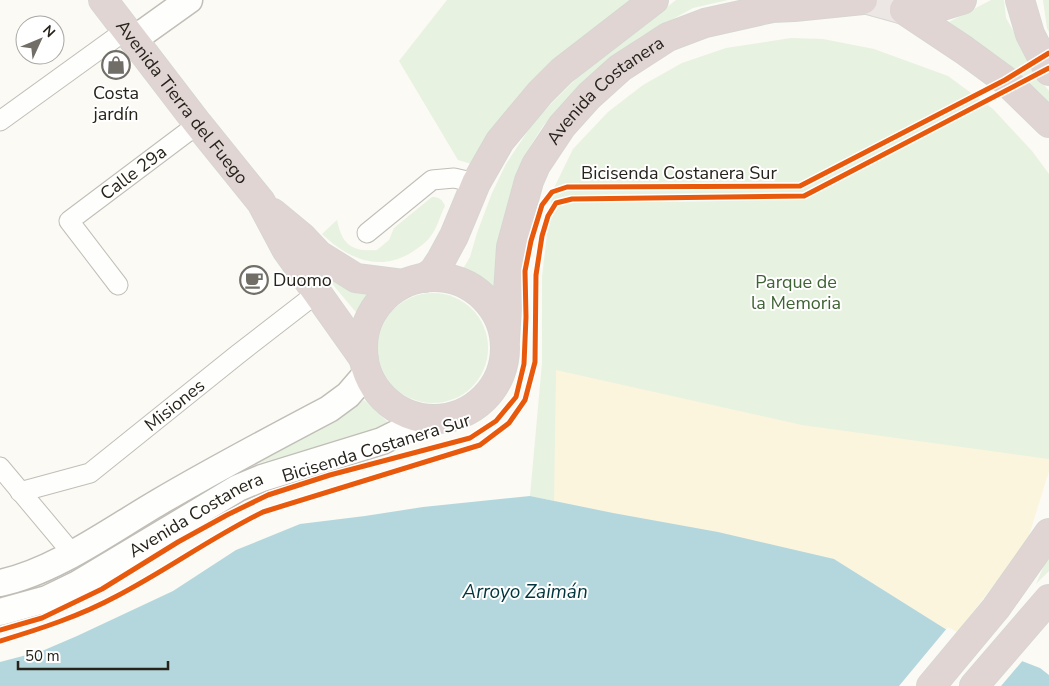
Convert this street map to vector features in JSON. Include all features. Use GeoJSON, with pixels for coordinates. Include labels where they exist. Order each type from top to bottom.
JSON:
{"type":"FeatureCollection","features":[{"type":"Feature","properties":{"kind":"highway"},"geometry":{"type":"LineString","coordinates":[[414,281],[447,278],[468,286],[486,299],[498,318],[505,339],[504,361],[498,381],[485,399],[468,412],[447,418],[426,419],[403,412],[383,398],[374,387],[365,366],[364,336],[371,315],[385,297],[414,281],[433,272],[454,236],[476,183],[500,141],[540,93],[562,71],[654,0]]}},
{"type":"Feature","properties":{"kind":"highway","name":"Avenida Costanera"},"geometry":{"type":"LineString","coordinates":[[505,339],[511,247],[529,181],[536,165],[562,126],[589,96],[620,68],[668,37],[705,23],[772,8],[863,0]]}},
{"type":"Feature","properties":{"kind":"highway"},"geometry":{"type":"LineString","coordinates":[[904,10],[936,8],[962,0]]}},
{"type":"Feature","properties":{"kind":"highway"},"geometry":{"type":"LineString","coordinates":[[1020,0],[1030,34],[1049,71]]}},
{"type":"Feature","properties":{"kind":"highway","name":"Avenida Tierra del Fuego"},"geometry":{"type":"LineString","coordinates":[[112,3],[130,35],[261,202],[302,237],[319,255],[356,278],[414,281]]}},
{"type":"Feature","properties":{"kind":"highway"},"geometry":{"type":"LineString","coordinates":[[904,10],[1005,80],[1049,123]]}},
{"type":"Feature","properties":{"kind":"highway","name":"Avenida Tierra del Fuego"},"geometry":{"type":"LineString","coordinates":[[261,202],[286,249],[365,366]]}},
{"type":"Feature","properties":{"kind":"highway"},"geometry":{"type":"LineString","coordinates":[[931,686],[996,608],[1049,533]]}},
{"type":"Feature","properties":{"kind":"highway"},"geometry":{"type":"LineString","coordinates":[[974,686],[1049,600]]}},
{"type":"Feature","properties":{"kind":"main road"},"geometry":{"type":"LineString","coordinates":[[130,35],[189,0]]}},
{"type":"Feature","properties":{"kind":"main road"},"geometry":{"type":"LineString","coordinates":[[868,0],[904,10]]}},
{"type":"Feature","properties":{"kind":"main road","name":"Avenida Costanera"},"geometry":{"type":"LineString","coordinates":[[0,583],[32,573],[72,553],[168,497],[330,408],[348,395],[365,366]]}},
{"type":"Feature","properties":{"kind":"main road","name":"Avenida Costanera"},"geometry":{"type":"LineString","coordinates":[[0,612],[47,599],[78,584],[238,488],[262,478],[382,441],[426,419]]}},
{"type":"Feature","properties":{"kind":"street"},"geometry":{"type":"LineString","coordinates":[[0,121],[130,35]]}},
{"type":"Feature","properties":{"kind":"street","name":"Calle 29a"},"geometry":{"type":"LineString","coordinates":[[118,285],[69,221],[198,124]]}},
{"type":"Feature","properties":{"kind":"street"},"geometry":{"type":"LineString","coordinates":[[367,233],[432,180],[454,178],[476,183]]}},
{"type":"Feature","properties":{"kind":"street","name":"Misiones"},"geometry":{"type":"LineString","coordinates":[[20,492],[90,473],[317,293]]}},
{"type":"Feature","properties":{"kind":"street"},"geometry":{"type":"LineString","coordinates":[[0,467],[72,553]]}},
{"type":"Feature","properties":{"kind":"green space"},"geometry":{"type":"Polygon","coordinates":[[[447,0],[647,0],[475,165],[458,160],[399,61],[447,0]]]}},
{"type":"Feature","properties":{"kind":"green space"},"geometry":{"type":"Polygon","coordinates":[[[676,0],[728,0],[693,8],[640,37],[576,89],[543,126],[531,145],[512,187],[510,214],[494,295],[462,279],[460,274],[470,257],[492,193],[506,164],[535,120],[578,77],[676,0]]]}},
{"type":"Feature","properties":{"kind":"green space"},"geometry":{"type":"Polygon","coordinates":[[[991,0],[1004,0],[1006,18],[1049,91],[1049,110],[1003,62],[949,22],[991,0]]]}},
{"type":"Feature","properties":{"kind":"green space"},"geometry":{"type":"Polygon","coordinates":[[[1043,0],[1049,0],[1049,32],[1047,28],[1043,0]]]}},
{"type":"Feature","properties":{"kind":"green space","name":"Parque de la Memoria"},"geometry":{"type":"Polygon","coordinates":[[[791,38],[823,39],[874,49],[948,76],[993,109],[1032,151],[1049,174],[1049,471],[834,559],[530,496],[542,363],[542,277],[552,192],[573,149],[608,112],[643,85],[682,63],[726,48],[791,38]]]}},
{"type":"Feature","properties":{"kind":"green space"},"geometry":{"type":"Polygon","coordinates":[[[432,197],[440,199],[445,206],[435,230],[422,245],[400,258],[376,262],[364,260],[342,250],[322,234],[337,220],[342,236],[350,245],[361,250],[377,250],[389,240],[394,228],[432,197]]]}},
{"type":"Feature","properties":{"kind":"green space"},"geometry":{"type":"Polygon","coordinates":[[[319,268],[374,291],[360,317],[319,268]]]}},
{"type":"Feature","properties":{"kind":"green space"},"geometry":{"type":"Polygon","coordinates":[[[433,293],[454,297],[472,309],[484,327],[488,348],[484,369],[472,387],[454,399],[433,403],[412,399],[394,387],[382,369],[378,348],[382,327],[394,309],[412,297],[433,293]]]}},
{"type":"Feature","properties":{"kind":"green space"},"geometry":{"type":"Polygon","coordinates":[[[364,400],[391,425],[239,469],[340,417],[364,400]]]}},
{"type":"Feature","properties":{"kind":"green space"},"geometry":{"type":"Polygon","coordinates":[[[1049,554],[1049,571],[1036,584],[1049,554]]]}},
{"type":"Feature","properties":{"kind":"sand"},"geometry":{"type":"Polygon","coordinates":[[[556,370],[802,425],[1049,459],[1049,471],[1027,542],[955,635],[834,559],[554,501],[556,370]]]}},
{"type":"Feature","properties":{"kind":"water","name":"Arroyo Zaimán"},"geometry":{"type":"Polygon","coordinates":[[[530,496],[718,532],[834,559],[955,635],[1040,668],[1049,675],[1049,686],[0,686],[0,662],[42,651],[77,636],[173,591],[236,550],[300,524],[423,507],[530,496]]]}},
{"type":"Feature","properties":{"kind":"pier"},"geometry":{"type":"Polygon","coordinates":[[[948,627],[1024,659],[1001,686],[899,686],[948,627]]]}},
{"type":"Feature","properties":{"kind":"cycle path","name":"Bicisenda Costanera Sur"},"geometry":{"type":"LineString","coordinates":[[0,630],[42,618],[102,589],[178,542],[268,495],[330,475],[470,438],[496,421],[516,397],[524,364],[525,271],[531,241],[542,205],[552,192],[567,187],[800,186],[1005,80],[1049,53]]}},
{"type":"Feature","properties":{"kind":"cycle path"},"geometry":{"type":"LineString","coordinates":[[0,641],[60,622],[89,610],[136,586],[263,512],[480,445],[509,423],[525,400],[535,362],[536,275],[542,236],[548,216],[556,203],[572,199],[804,196],[1049,68]]}},
{"type":"Feature","properties":{"kind":"place","name":"Costa jardín"},"geometry":{"type":"Point","coordinates":[116,65]}},
{"type":"Feature","properties":{"kind":"place","name":"Duomo"},"geometry":{"type":"Point","coordinates":[254,280]}}]}
